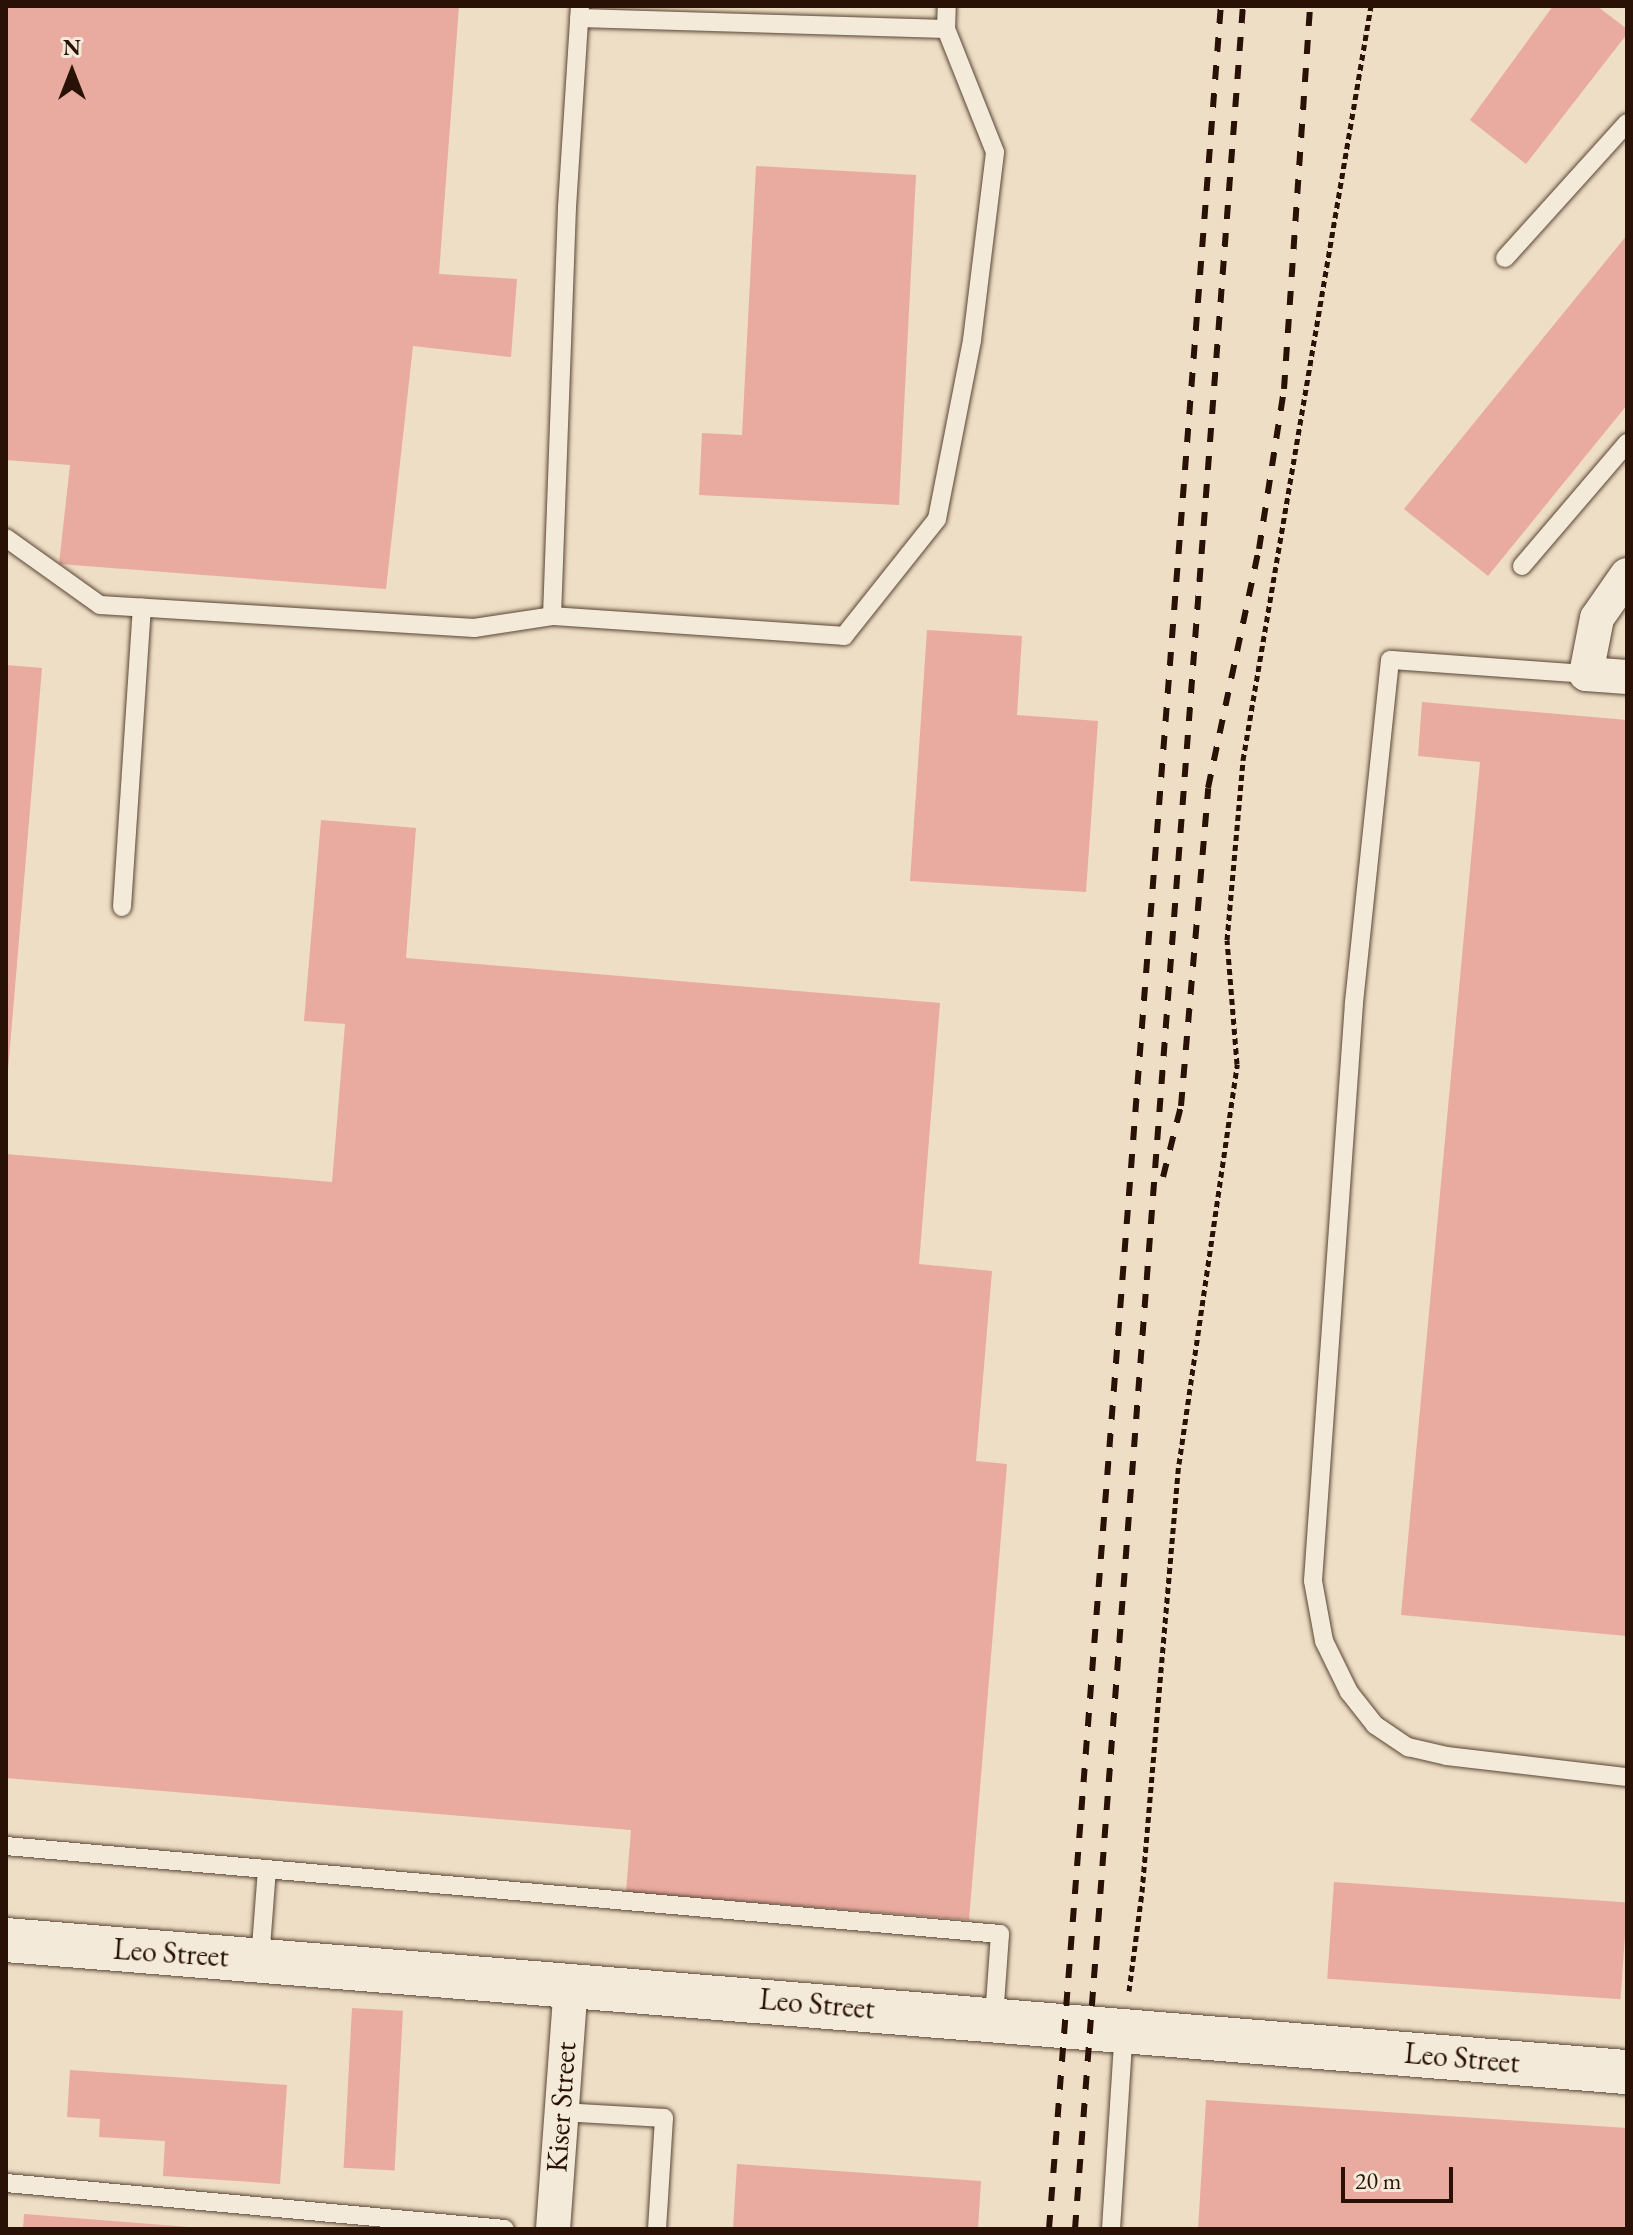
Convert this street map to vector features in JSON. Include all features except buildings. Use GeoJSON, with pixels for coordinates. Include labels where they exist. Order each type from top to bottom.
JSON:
{"type":"FeatureCollection","features":[{"type":"Feature","properties":{"kind":"street"},"geometry":{"type":"LineString","coordinates":[[1627,575],[1597,618],[1586,674],[1627,677]]}},
{"type":"Feature","properties":{"kind":"street","name":"Leo Street"},"geometry":{"type":"LineString","coordinates":[[6,1940],[994,2018],[1627,2072]]}},
{"type":"Feature","properties":{"kind":"street","name":"Kiser Street"},"geometry":{"type":"LineString","coordinates":[[553,2229],[571,1984]]}},
{"type":"Feature","properties":{"kind":"lane"},"geometry":{"type":"LineString","coordinates":[[6,538],[100,605],[474,628],[552,616],[844,636],[937,519],[972,340],[995,152],[946,29],[947,6]]}},
{"type":"Feature","properties":{"kind":"lane"},"geometry":{"type":"LineString","coordinates":[[552,616],[567,207],[580,12],[946,29]]}},
{"type":"Feature","properties":{"kind":"lane"},"geometry":{"type":"LineString","coordinates":[[1505,258],[1627,123]]}},
{"type":"Feature","properties":{"kind":"lane"},"geometry":{"type":"LineString","coordinates":[[1522,566],[1627,443]]}},
{"type":"Feature","properties":{"kind":"lane"},"geometry":{"type":"LineString","coordinates":[[122,907],[142,608]]}},
{"type":"Feature","properties":{"kind":"lane"},"geometry":{"type":"LineString","coordinates":[[1586,674],[1390,660],[1354,1003],[1313,1581],[1324,1641],[1349,1692],[1375,1725],[1408,1747],[1447,1756],[1627,1777]]}},
{"type":"Feature","properties":{"kind":"lane"},"geometry":{"type":"LineString","coordinates":[[6,1846],[1000,1934],[994,2018]]}},
{"type":"Feature","properties":{"kind":"lane"},"geometry":{"type":"LineString","coordinates":[[260,1960],[267,1869]]}},
{"type":"Feature","properties":{"kind":"lane"},"geometry":{"type":"LineString","coordinates":[[1111,2229],[1124,2030]]}},
{"type":"Feature","properties":{"kind":"lane"},"geometry":{"type":"LineString","coordinates":[[562,2112],[664,2118],[657,2229]]}},
{"type":"Feature","properties":{"kind":"lane"},"geometry":{"type":"LineString","coordinates":[[6,2183],[505,2229]]}},
{"type":"Feature","properties":{"kind":"path"},"geometry":{"type":"LineString","coordinates":[[1124,2030],[1142,1892],[1179,1464],[1237,1064],[1227,940],[1243,760],[1371,6]]}},
{"type":"Feature","properties":{"kind":"railway"},"geometry":{"type":"LineString","coordinates":[[1049,2229],[1221,6]]}},
{"type":"Feature","properties":{"kind":"railway"},"geometry":{"type":"LineString","coordinates":[[1075,2229],[1243,6]]}},
{"type":"Feature","properties":{"kind":"railway"},"geometry":{"type":"LineString","coordinates":[[1163,1177],[1181,1106],[1208,788],[1259,549],[1284,389],[1310,6]]}}]}
